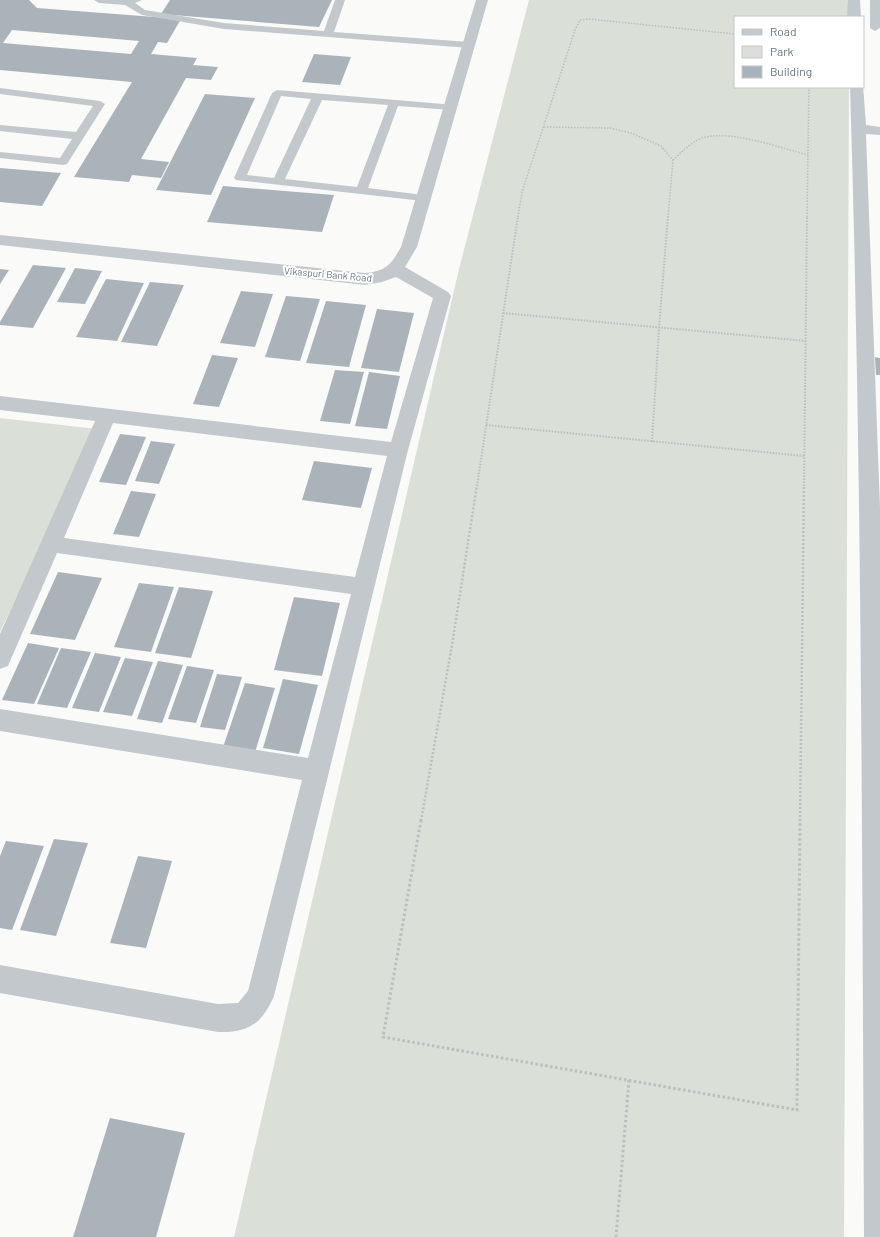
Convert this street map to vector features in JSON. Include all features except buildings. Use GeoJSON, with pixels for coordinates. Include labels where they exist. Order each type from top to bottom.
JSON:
{"type":"FeatureCollection","features":[{"type":"Feature","properties":{"kind":"street"},"geometry":{"type":"LineString","coordinates":[[0,979],[218,1018],[231,1018],[243,1015],[254,1008],[260,996],[398,450],[442,296],[396,269],[399,267],[409,247],[482,0]]}},
{"type":"Feature","properties":{"kind":"street"},"geometry":{"type":"LineString","coordinates":[[854,0],[854,16]]}},
{"type":"Feature","properties":{"kind":"street"},"geometry":{"type":"LineString","coordinates":[[857,88],[858,128],[867,183],[872,241],[878,813],[880,1237]]}},
{"type":"Feature","properties":{"kind":"street"},"geometry":{"type":"LineString","coordinates":[[858,128],[880,131]]}},
{"type":"Feature","properties":{"kind":"street","name":"Vikaspuri Bank Road"},"geometry":{"type":"LineString","coordinates":[[0,240],[365,279],[389,275],[396,269]]}},
{"type":"Feature","properties":{"kind":"street"},"geometry":{"type":"LineString","coordinates":[[0,403],[398,450]]}},
{"type":"Feature","properties":{"kind":"street"},"geometry":{"type":"LineString","coordinates":[[0,659],[107,415]]}},
{"type":"Feature","properties":{"kind":"street"},"geometry":{"type":"LineString","coordinates":[[50,544],[364,587]]}},
{"type":"Feature","properties":{"kind":"street"},"geometry":{"type":"LineString","coordinates":[[0,720],[317,771]]}},
{"type":"Feature","properties":{"kind":"lane"},"geometry":{"type":"LineString","coordinates":[[99,0],[127,2],[138,0]]}},
{"type":"Feature","properties":{"kind":"lane"},"geometry":{"type":"LineString","coordinates":[[328,34],[340,0]]}},
{"type":"Feature","properties":{"kind":"lane"},"geometry":{"type":"LineString","coordinates":[[875,0],[875,28]]}},
{"type":"Feature","properties":{"kind":"lane"},"geometry":{"type":"LineString","coordinates":[[127,2],[142,12],[224,26],[469,45]]}},
{"type":"Feature","properties":{"kind":"lane"},"geometry":{"type":"LineString","coordinates":[[0,91],[100,104],[63,162],[0,155]]}},
{"type":"Feature","properties":{"kind":"lane"},"geometry":{"type":"LineString","coordinates":[[424,198],[240,178],[277,93],[451,107]]}},
{"type":"Feature","properties":{"kind":"lane"},"geometry":{"type":"LineString","coordinates":[[278,182],[318,96]]}},
{"type":"Feature","properties":{"kind":"lane"},"geometry":{"type":"LineString","coordinates":[[361,191],[394,102]]}},
{"type":"Feature","properties":{"kind":"lane"},"geometry":{"type":"LineString","coordinates":[[0,128],[79,136]]}},
{"type":"Feature","properties":{"kind":"path"},"geometry":{"type":"LineString","coordinates":[[734,34],[589,19],[580,20],[575,30],[522,192],[452,645],[383,1037],[797,1110],[809,88]]}},
{"type":"Feature","properties":{"kind":"path"},"geometry":{"type":"LineString","coordinates":[[543,127],[610,128],[631,133],[661,146],[673,160]]}},
{"type":"Feature","properties":{"kind":"path"},"geometry":{"type":"LineString","coordinates":[[652,442],[659,328],[673,160],[687,147],[703,137],[721,135],[808,155]]}},
{"type":"Feature","properties":{"kind":"path"},"geometry":{"type":"LineString","coordinates":[[503,313],[806,341]]}},
{"type":"Feature","properties":{"kind":"path"},"geometry":{"type":"LineString","coordinates":[[486,425],[804,456]]}},
{"type":"Feature","properties":{"kind":"path"},"geometry":{"type":"LineString","coordinates":[[616,1237],[629,1080]]}},
{"type":"Feature","properties":{"kind":"green space"},"geometry":{"type":"Polygon","coordinates":[[[529,0],[849,0],[849,16],[734,16],[734,88],[849,88],[844,1237],[234,1237],[459,269],[529,0]]]}},
{"type":"Feature","properties":{"kind":"green space"},"geometry":{"type":"Polygon","coordinates":[[[0,418],[97,429],[0,632],[0,418]]]}}]}
